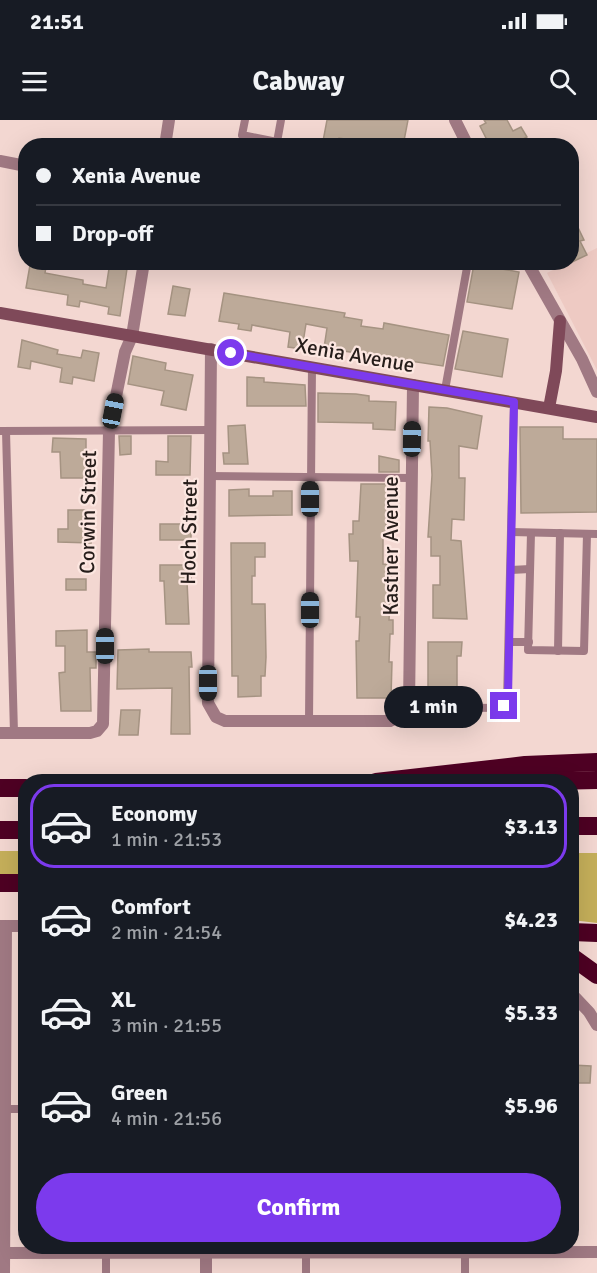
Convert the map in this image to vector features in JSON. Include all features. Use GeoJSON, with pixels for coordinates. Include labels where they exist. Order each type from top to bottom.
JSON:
{"type":"FeatureCollection","features":[{"type":"Feature","properties":{"kind":"highway"},"geometry":{"type":"LineString","coordinates":[[446,774],[525,765],[597,762]]}},
{"type":"Feature","properties":{"kind":"highway"},"geometry":{"type":"LineString","coordinates":[[579,780],[597,780]]}},
{"type":"Feature","properties":{"kind":"highway"},"geometry":{"type":"LineString","coordinates":[[0,788],[18,788]]}},
{"type":"Feature","properties":{"kind":"highway"},"geometry":{"type":"LineString","coordinates":[[579,826],[597,826]]}},
{"type":"Feature","properties":{"kind":"highway"},"geometry":{"type":"LineString","coordinates":[[0,830],[18,830]]}},
{"type":"Feature","properties":{"kind":"highway"},"geometry":{"type":"LineString","coordinates":[[0,883],[18,883]]}},
{"type":"Feature","properties":{"kind":"highway"},"geometry":{"type":"LineString","coordinates":[[579,932],[597,933]]}},
{"type":"Feature","properties":{"kind":"highway"},"geometry":{"type":"LineString","coordinates":[[579,962],[597,975]]}},
{"type":"Feature","properties":{"kind":"street"},"geometry":{"type":"LineString","coordinates":[[166,138],[169,120]]}},
{"type":"Feature","properties":{"kind":"street"},"geometry":{"type":"LineString","coordinates":[[455,120],[464,138]]}},
{"type":"Feature","properties":{"kind":"street"},"geometry":{"type":"LineString","coordinates":[[0,161],[18,164]]}},
{"type":"Feature","properties":{"kind":"street","name":"Corwin Street"},"geometry":{"type":"LineString","coordinates":[[14,733],[90,733],[99,729],[105,717],[110,431],[125,352],[132,336],[143,270]]}},
{"type":"Feature","properties":{"kind":"street"},"geometry":{"type":"LineString","coordinates":[[531,270],[582,359],[597,392]]}},
{"type":"Feature","properties":{"kind":"street","name":"Xenia Avenue"},"geometry":{"type":"LineString","coordinates":[[0,313],[597,417]]}},
{"type":"Feature","properties":{"kind":"street"},"geometry":{"type":"LineString","coordinates":[[549,408],[556,371],[560,321]]}},
{"type":"Feature","properties":{"kind":"street","name":"Hoch Street"},"geometry":{"type":"LineString","coordinates":[[212,350],[208,703],[213,714],[225,721],[309,722]]}},
{"type":"Feature","properties":{"kind":"street","name":"Kastner Avenue"},"geometry":{"type":"LineString","coordinates":[[409,707],[413,385]]}},
{"type":"Feature","properties":{"kind":"street"},"geometry":{"type":"LineString","coordinates":[[309,722],[390,721],[405,714],[409,707]]}},
{"type":"Feature","properties":{"kind":"street"},"geometry":{"type":"LineString","coordinates":[[0,733],[14,733]]}},
{"type":"Feature","properties":{"kind":"street"},"geometry":{"type":"LineString","coordinates":[[3,926],[2,1253],[4,1273]]}},
{"type":"Feature","properties":{"kind":"street"},"geometry":{"type":"LineString","coordinates":[[579,1001],[597,1025]]}},
{"type":"Feature","properties":{"kind":"street"},"geometry":{"type":"LineString","coordinates":[[579,1251],[597,1252]]}},
{"type":"Feature","properties":{"kind":"street"},"geometry":{"type":"LineString","coordinates":[[2,1253],[18,1253]]}},
{"type":"Feature","properties":{"kind":"street"},"geometry":{"type":"LineString","coordinates":[[206,1254],[206,1273]]}},
{"type":"Feature","properties":{"kind":"lane"},"geometry":{"type":"LineString","coordinates":[[245,120],[242,135],[254,138]]}},
{"type":"Feature","properties":{"kind":"lane"},"geometry":{"type":"LineString","coordinates":[[278,138],[281,120]]}},
{"type":"Feature","properties":{"kind":"lane"},"geometry":{"type":"LineString","coordinates":[[445,390],[467,270]]}},
{"type":"Feature","properties":{"kind":"lane"},"geometry":{"type":"LineString","coordinates":[[309,722],[312,366]]}},
{"type":"Feature","properties":{"kind":"lane"},"geometry":{"type":"LineString","coordinates":[[409,707],[500,708],[504,706],[508,698],[514,402]]}},
{"type":"Feature","properties":{"kind":"lane"},"geometry":{"type":"LineString","coordinates":[[14,733],[3,431],[210,430]]}},
{"type":"Feature","properties":{"kind":"lane"},"geometry":{"type":"LineString","coordinates":[[209,476],[411,478]]}},
{"type":"Feature","properties":{"kind":"lane"},"geometry":{"type":"LineString","coordinates":[[512,532],[597,534]]}},
{"type":"Feature","properties":{"kind":"lane"},"geometry":{"type":"LineString","coordinates":[[531,533],[528,650],[558,651],[584,651],[587,534]]}},
{"type":"Feature","properties":{"kind":"lane"},"geometry":{"type":"LineString","coordinates":[[558,651],[560,533]]}},
{"type":"Feature","properties":{"kind":"lane"},"geometry":{"type":"LineString","coordinates":[[511,570],[530,569]]}},
{"type":"Feature","properties":{"kind":"lane"},"geometry":{"type":"LineString","coordinates":[[509,642],[529,642]]}},
{"type":"Feature","properties":{"kind":"lane"},"geometry":{"type":"LineString","coordinates":[[2,1109],[18,1109]]}},
{"type":"Feature","properties":{"kind":"lane"},"geometry":{"type":"LineString","coordinates":[[106,1254],[106,1273]]}},
{"type":"Feature","properties":{"kind":"lane"},"geometry":{"type":"LineString","coordinates":[[306,1254],[306,1273]]}},
{"type":"Feature","properties":{"kind":"lane"},"geometry":{"type":"LineString","coordinates":[[465,1254],[465,1273]]}},
{"type":"Feature","properties":{"kind":"shaded area"},"geometry":{"type":"Polygon","coordinates":[[[597,248],[597,370],[547,273],[553,270],[579,270],[579,257],[597,248]]]}},
{"type":"Feature","properties":{"kind":"shaded area"},"geometry":{"type":"Polygon","coordinates":[[[0,851],[18,851],[18,876],[0,876],[0,851]]]}},
{"type":"Feature","properties":{"kind":"shaded area"},"geometry":{"type":"Polygon","coordinates":[[[579,853],[597,853],[597,923],[579,921],[579,853]]]}},
{"type":"Feature","properties":{"kind":"building"},"geometry":{"type":"Polygon","coordinates":[[[327,120],[408,120],[405,138],[324,138],[327,120]]]}},
{"type":"Feature","properties":{"kind":"building"},"geometry":{"type":"Polygon","coordinates":[[[484,120],[507,120],[513,131],[521,127],[527,137],[486,138],[480,126],[486,123],[484,120]]]}},
{"type":"Feature","properties":{"kind":"building"},"geometry":{"type":"Polygon","coordinates":[[[579,230],[584,240],[580,241],[587,255],[579,259],[579,230]]]}},
{"type":"Feature","properties":{"kind":"building"},"geometry":{"type":"Polygon","coordinates":[[[29,270],[46,270],[45,273],[83,280],[83,284],[106,288],[109,270],[127,270],[120,316],[108,314],[109,307],[80,301],[79,307],[67,305],[68,295],[26,288],[29,270]]]}},
{"type":"Feature","properties":{"kind":"building"},"geometry":{"type":"Polygon","coordinates":[[[473,270],[519,272],[512,309],[467,302],[473,270]]]}},
{"type":"Feature","properties":{"kind":"building"},"geometry":{"type":"Polygon","coordinates":[[[173,286],[190,289],[185,316],[168,314],[173,286]]]}},
{"type":"Feature","properties":{"kind":"building"},"geometry":{"type":"Polygon","coordinates":[[[224,293],[345,313],[344,317],[362,320],[361,326],[383,329],[384,323],[449,335],[443,366],[324,348],[327,328],[306,324],[302,349],[288,347],[290,332],[252,325],[251,331],[238,329],[239,324],[219,321],[224,293]]]}},
{"type":"Feature","properties":{"kind":"building"},"geometry":{"type":"Polygon","coordinates":[[[463,331],[508,339],[502,377],[455,369],[463,331]]]}},
{"type":"Feature","properties":{"kind":"building"},"geometry":{"type":"Polygon","coordinates":[[[22,340],[58,350],[57,354],[81,358],[83,350],[99,353],[94,381],[73,377],[72,384],[60,382],[62,368],[31,361],[30,369],[18,367],[22,340]]]}},
{"type":"Feature","properties":{"kind":"building"},"geometry":{"type":"Polygon","coordinates":[[[133,356],[166,363],[165,370],[193,375],[186,410],[161,405],[164,391],[128,384],[133,356]]]}},
{"type":"Feature","properties":{"kind":"building"},"geometry":{"type":"Polygon","coordinates":[[[247,377],[264,378],[264,382],[305,385],[306,406],[247,406],[247,377]]]}},
{"type":"Feature","properties":{"kind":"building"},"geometry":{"type":"Polygon","coordinates":[[[318,393],[356,394],[369,396],[369,401],[396,402],[395,430],[373,429],[373,423],[318,422],[318,393]]]}},
{"type":"Feature","properties":{"kind":"building"},"geometry":{"type":"Polygon","coordinates":[[[429,407],[447,408],[482,416],[477,449],[459,446],[459,478],[465,478],[464,520],[452,519],[451,540],[461,541],[467,619],[433,618],[433,585],[440,585],[440,556],[431,556],[431,537],[428,537],[432,475],[430,441],[428,441],[429,407]]]}},
{"type":"Feature","properties":{"kind":"building"},"geometry":{"type":"Polygon","coordinates":[[[245,425],[248,464],[224,464],[223,453],[229,453],[228,426],[245,425]]]}},
{"type":"Feature","properties":{"kind":"building"},"geometry":{"type":"Polygon","coordinates":[[[520,427],[563,427],[563,439],[597,439],[597,512],[521,513],[520,427]]]}},
{"type":"Feature","properties":{"kind":"building"},"geometry":{"type":"Polygon","coordinates":[[[119,436],[131,436],[131,454],[120,455],[119,436]]]}},
{"type":"Feature","properties":{"kind":"building"},"geometry":{"type":"Polygon","coordinates":[[[168,436],[191,436],[190,475],[156,475],[156,461],[168,462],[168,436]]]}},
{"type":"Feature","properties":{"kind":"building"},"geometry":{"type":"Polygon","coordinates":[[[53,438],[86,439],[86,462],[91,462],[92,478],[61,478],[60,452],[52,452],[53,438]]]}},
{"type":"Feature","properties":{"kind":"building"},"geometry":{"type":"Polygon","coordinates":[[[379,456],[399,460],[399,472],[379,472],[379,456]]]}},
{"type":"Feature","properties":{"kind":"building"},"geometry":{"type":"Polygon","coordinates":[[[361,484],[394,484],[393,516],[386,516],[386,532],[383,532],[383,564],[392,565],[389,620],[393,620],[389,662],[392,662],[391,698],[357,698],[356,641],[359,641],[360,617],[356,617],[358,561],[350,561],[349,534],[353,534],[353,521],[359,521],[361,484]]]}},
{"type":"Feature","properties":{"kind":"building"},"geometry":{"type":"Polygon","coordinates":[[[249,489],[249,496],[273,496],[273,491],[292,491],[292,515],[229,516],[229,490],[249,489]]]}},
{"type":"Feature","properties":{"kind":"building"},"geometry":{"type":"Polygon","coordinates":[[[68,510],[91,510],[91,543],[58,542],[58,529],[68,529],[68,510]]]}},
{"type":"Feature","properties":{"kind":"building"},"geometry":{"type":"Polygon","coordinates":[[[160,524],[191,524],[191,540],[160,540],[160,524]]]}},
{"type":"Feature","properties":{"kind":"building"},"geometry":{"type":"Polygon","coordinates":[[[231,543],[265,543],[265,557],[255,557],[255,576],[252,576],[252,604],[265,604],[266,657],[265,676],[261,676],[261,696],[238,697],[238,676],[232,676],[231,543]]]}},
{"type":"Feature","properties":{"kind":"building"},"geometry":{"type":"Polygon","coordinates":[[[160,565],[191,565],[191,581],[187,581],[189,624],[166,624],[164,581],[160,581],[160,565]]]}},
{"type":"Feature","properties":{"kind":"building"},"geometry":{"type":"Polygon","coordinates":[[[66,579],[86,579],[86,590],[66,590],[66,579]]]}},
{"type":"Feature","properties":{"kind":"building"},"geometry":{"type":"Polygon","coordinates":[[[87,630],[87,652],[96,652],[96,668],[90,668],[91,711],[61,711],[59,673],[65,672],[65,646],[56,646],[56,631],[87,630]]]}},
{"type":"Feature","properties":{"kind":"building"},"geometry":{"type":"Polygon","coordinates":[[[428,642],[462,642],[461,656],[457,656],[457,699],[428,699],[428,642]]]}},
{"type":"Feature","properties":{"kind":"building"},"geometry":{"type":"Polygon","coordinates":[[[149,649],[149,652],[191,652],[192,667],[189,667],[190,734],[171,734],[172,688],[117,689],[118,650],[149,649]]]}},
{"type":"Feature","properties":{"kind":"building"},"geometry":{"type":"Polygon","coordinates":[[[121,710],[140,710],[138,735],[119,735],[121,710]]]}},
{"type":"Feature","properties":{"kind":"building"},"geometry":{"type":"Polygon","coordinates":[[[579,1065],[591,1066],[590,1083],[579,1083],[579,1065]]]}},
{"type":"Feature","properties":{"kind":"route"},"geometry":{"type":"LineString","coordinates":[[231,353],[514,402],[508,698],[504,706]]}}]}
